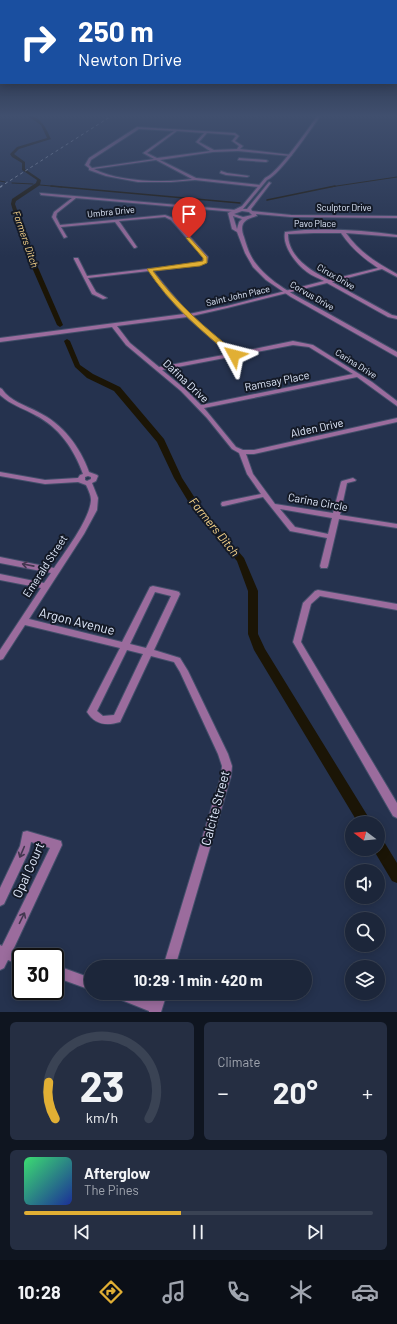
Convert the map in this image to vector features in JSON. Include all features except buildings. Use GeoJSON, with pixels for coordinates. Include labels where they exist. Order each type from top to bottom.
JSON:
{"type":"FeatureCollection","features":[{"type":"Feature","properties":{"kind":"street"},"geometry":{"type":"LineString","coordinates":[[88,162],[86,165],[94,173],[113,177],[168,182],[195,179],[260,186]]}},
{"type":"Feature","properties":{"kind":"street"},"geometry":{"type":"LineString","coordinates":[[90,169],[137,162]]}},
{"type":"Feature","properties":{"kind":"street"},"geometry":{"type":"LineString","coordinates":[[165,162],[195,179]]}},
{"type":"Feature","properties":{"kind":"street"},"geometry":{"type":"LineString","coordinates":[[231,215],[250,199],[266,179],[271,177],[283,162]]}},
{"type":"Feature","properties":{"kind":"street"},"geometry":{"type":"LineString","coordinates":[[221,172],[226,174],[247,176]]}},
{"type":"Feature","properties":{"kind":"street"},"geometry":{"type":"LineString","coordinates":[[250,215],[249,209],[272,180],[271,177]]}},
{"type":"Feature","properties":{"kind":"street"},"geometry":{"type":"LineString","coordinates":[[41,194],[195,209],[236,211],[250,215]]}},
{"type":"Feature","properties":{"kind":"street"},"geometry":{"type":"LineString","coordinates":[[65,237],[54,217],[55,213],[75,197]]}},
{"type":"Feature","properties":{"kind":"street"},"geometry":{"type":"LineString","coordinates":[[195,209],[231,215],[250,215]]}},
{"type":"Feature","properties":{"kind":"street","name":"Corvus Drive"},"geometry":{"type":"LineString","coordinates":[[231,215],[234,229],[239,231],[247,253],[255,266],[268,279],[287,292],[397,355]]}},
{"type":"Feature","properties":{"kind":"street"},"geometry":{"type":"LineString","coordinates":[[239,231],[241,222],[250,215]]}},
{"type":"Feature","properties":{"kind":"street","name":"Sculptor Drive"},"geometry":{"type":"LineString","coordinates":[[250,215],[397,217]]}},
{"type":"Feature","properties":{"kind":"street","name":"Umbra Drive"},"geometry":{"type":"LineString","coordinates":[[60,226],[165,216],[172,219],[206,258],[205,262],[200,264],[150,269]]}},
{"type":"Feature","properties":{"kind":"street"},"geometry":{"type":"LineString","coordinates":[[116,220],[135,247]]}},
{"type":"Feature","properties":{"kind":"street","name":"Pavo Place"},"geometry":{"type":"LineString","coordinates":[[286,232],[370,232],[397,236]]}},
{"type":"Feature","properties":{"kind":"street","name":"Cirux Drive"},"geometry":{"type":"LineString","coordinates":[[286,232],[286,238],[298,261],[308,271],[397,318]]}},
{"type":"Feature","properties":{"kind":"street"},"geometry":{"type":"LineString","coordinates":[[343,232],[352,246],[361,255],[397,276]]}},
{"type":"Feature","properties":{"kind":"street"},"geometry":{"type":"LineString","coordinates":[[76,259],[94,293],[105,298]]}},
{"type":"Feature","properties":{"kind":"street","name":"Saint John Place"},"geometry":{"type":"LineString","coordinates":[[0,340],[189,315],[382,268]]}},
{"type":"Feature","properties":{"kind":"street"},"geometry":{"type":"LineString","coordinates":[[86,277],[150,269],[164,291],[211,337],[234,355]]}},
{"type":"Feature","properties":{"kind":"street","name":"Dafina Drive"},"geometry":{"type":"LineString","coordinates":[[114,326],[128,344],[159,369],[200,407],[217,425],[232,446],[242,452]]}},
{"type":"Feature","properties":{"kind":"street","name":"Carina Drive"},"geometry":{"type":"LineString","coordinates":[[234,355],[293,343],[303,343],[311,346],[358,375],[397,404]]}},
{"type":"Feature","properties":{"kind":"street"},"geometry":{"type":"LineString","coordinates":[[159,369],[234,355]]}},
{"type":"Feature","properties":{"kind":"street","name":"Ramsay Place"},"geometry":{"type":"LineString","coordinates":[[200,407],[358,375]]}},
{"type":"Feature","properties":{"kind":"street"},"geometry":{"type":"LineString","coordinates":[[0,390],[2,394],[41,416],[60,430],[74,446],[86,474],[80,480]]}},
{"type":"Feature","properties":{"kind":"street","name":"Alden Drive"},"geometry":{"type":"LineString","coordinates":[[242,452],[254,452],[397,420]]}},
{"type":"Feature","properties":{"kind":"street","name":"Carina Circle"},"geometry":{"type":"LineString","coordinates":[[242,452],[250,474],[273,506],[397,526]]}},
{"type":"Feature","properties":{"kind":"street"},"geometry":{"type":"LineString","coordinates":[[0,474],[45,482],[80,480],[90,483]]}},
{"type":"Feature","properties":{"kind":"street","name":"Emerald Street"},"geometry":{"type":"LineString","coordinates":[[0,657],[93,510],[95,498],[90,483],[95,477],[93,475],[86,474]]}},
{"type":"Feature","properties":{"kind":"street"},"geometry":{"type":"LineString","coordinates":[[324,566],[344,482],[353,480]]}},
{"type":"Feature","properties":{"kind":"street"},"geometry":{"type":"LineString","coordinates":[[224,504],[265,495]]}},
{"type":"Feature","properties":{"kind":"street"},"geometry":{"type":"LineString","coordinates":[[273,506],[293,529],[331,537]]}},
{"type":"Feature","properties":{"kind":"street"},"geometry":{"type":"LineString","coordinates":[[0,560],[55,571]]}},
{"type":"Feature","properties":{"kind":"street"},"geometry":{"type":"LineString","coordinates":[[0,577],[45,586]]}},
{"type":"Feature","properties":{"kind":"street"},"geometry":{"type":"LineString","coordinates":[[153,589],[176,594],[117,719],[101,720],[92,712],[126,646],[153,589]]}},
{"type":"Feature","properties":{"kind":"street"},"geometry":{"type":"LineString","coordinates":[[397,607],[318,593],[307,603],[297,642],[397,813]]}},
{"type":"Feature","properties":{"kind":"street","name":"Argon Avenue"},"geometry":{"type":"LineString","coordinates":[[23,620],[126,646]]}},
{"type":"Feature","properties":{"kind":"street","name":"Calcite Street"},"geometry":{"type":"LineString","coordinates":[[126,646],[149,651],[177,660],[184,671],[227,766],[219,804],[170,960]]}},
{"type":"Feature","properties":{"kind":"street","name":"Opal Court"},"geometry":{"type":"LineString","coordinates":[[0,900],[25,847],[27,836],[57,845],[2,956]]}},
{"type":"Feature","properties":{"kind":"street"},"geometry":{"type":"LineString","coordinates":[[2,956],[12,958]]}},
{"type":"Feature","properties":{"kind":"street"},"geometry":{"type":"LineString","coordinates":[[64,974],[84,981]]}},
{"type":"Feature","properties":{"kind":"street"},"geometry":{"type":"LineString","coordinates":[[135,1000],[156,1009]]}},
{"type":"Feature","properties":{"kind":"waterway","name":"Farmers Ditch"},"geometry":{"type":"LineString","coordinates":[[23,162],[23,169],[39,180],[38,184],[14,200],[13,204],[30,256],[60,325]]}},
{"type":"Feature","properties":{"kind":"waterway"},"geometry":{"type":"LineString","coordinates":[[331,187],[397,177]]}},
{"type":"Feature","properties":{"kind":"waterway"},"geometry":{"type":"LineString","coordinates":[[0,181],[5,182]]}},
{"type":"Feature","properties":{"kind":"waterway"},"geometry":{"type":"LineString","coordinates":[[12,183],[33,184]]}},
{"type":"Feature","properties":{"kind":"waterway"},"geometry":{"type":"LineString","coordinates":[[40,185],[51,186]]}},
{"type":"Feature","properties":{"kind":"waterway"},"geometry":{"type":"LineString","coordinates":[[51,186],[240,203]]}},
{"type":"Feature","properties":{"kind":"waterway"},"geometry":{"type":"LineString","coordinates":[[51,186],[62,187]]}},
{"type":"Feature","properties":{"kind":"waterway"},"geometry":{"type":"LineString","coordinates":[[331,187],[335,186]]}},
{"type":"Feature","properties":{"kind":"waterway"},"geometry":{"type":"LineString","coordinates":[[267,200],[331,187]]}},
{"type":"Feature","properties":{"kind":"waterway","name":"Farmers Ditch"},"geometry":{"type":"LineString","coordinates":[[67,341],[77,366],[90,376],[117,389],[161,441],[178,478],[199,511],[241,560],[253,591],[253,634],[260,650],[361,816]]}},
{"type":"Feature","properties":{"kind":"waterway","name":"Farmers Ditch"},"geometry":{"type":"LineString","coordinates":[[385,856],[397,876]]}},
{"type":"Feature","properties":{"kind":"railway"},"geometry":{"type":"LineString","coordinates":[[2,186],[0,187],[39,162]]}},
{"type":"Feature","properties":{"kind":"route"},"geometry":{"type":"LineString","coordinates":[[189,238],[206,258],[205,262],[200,264],[150,269],[164,291],[204,331],[234,355]]}}]}
